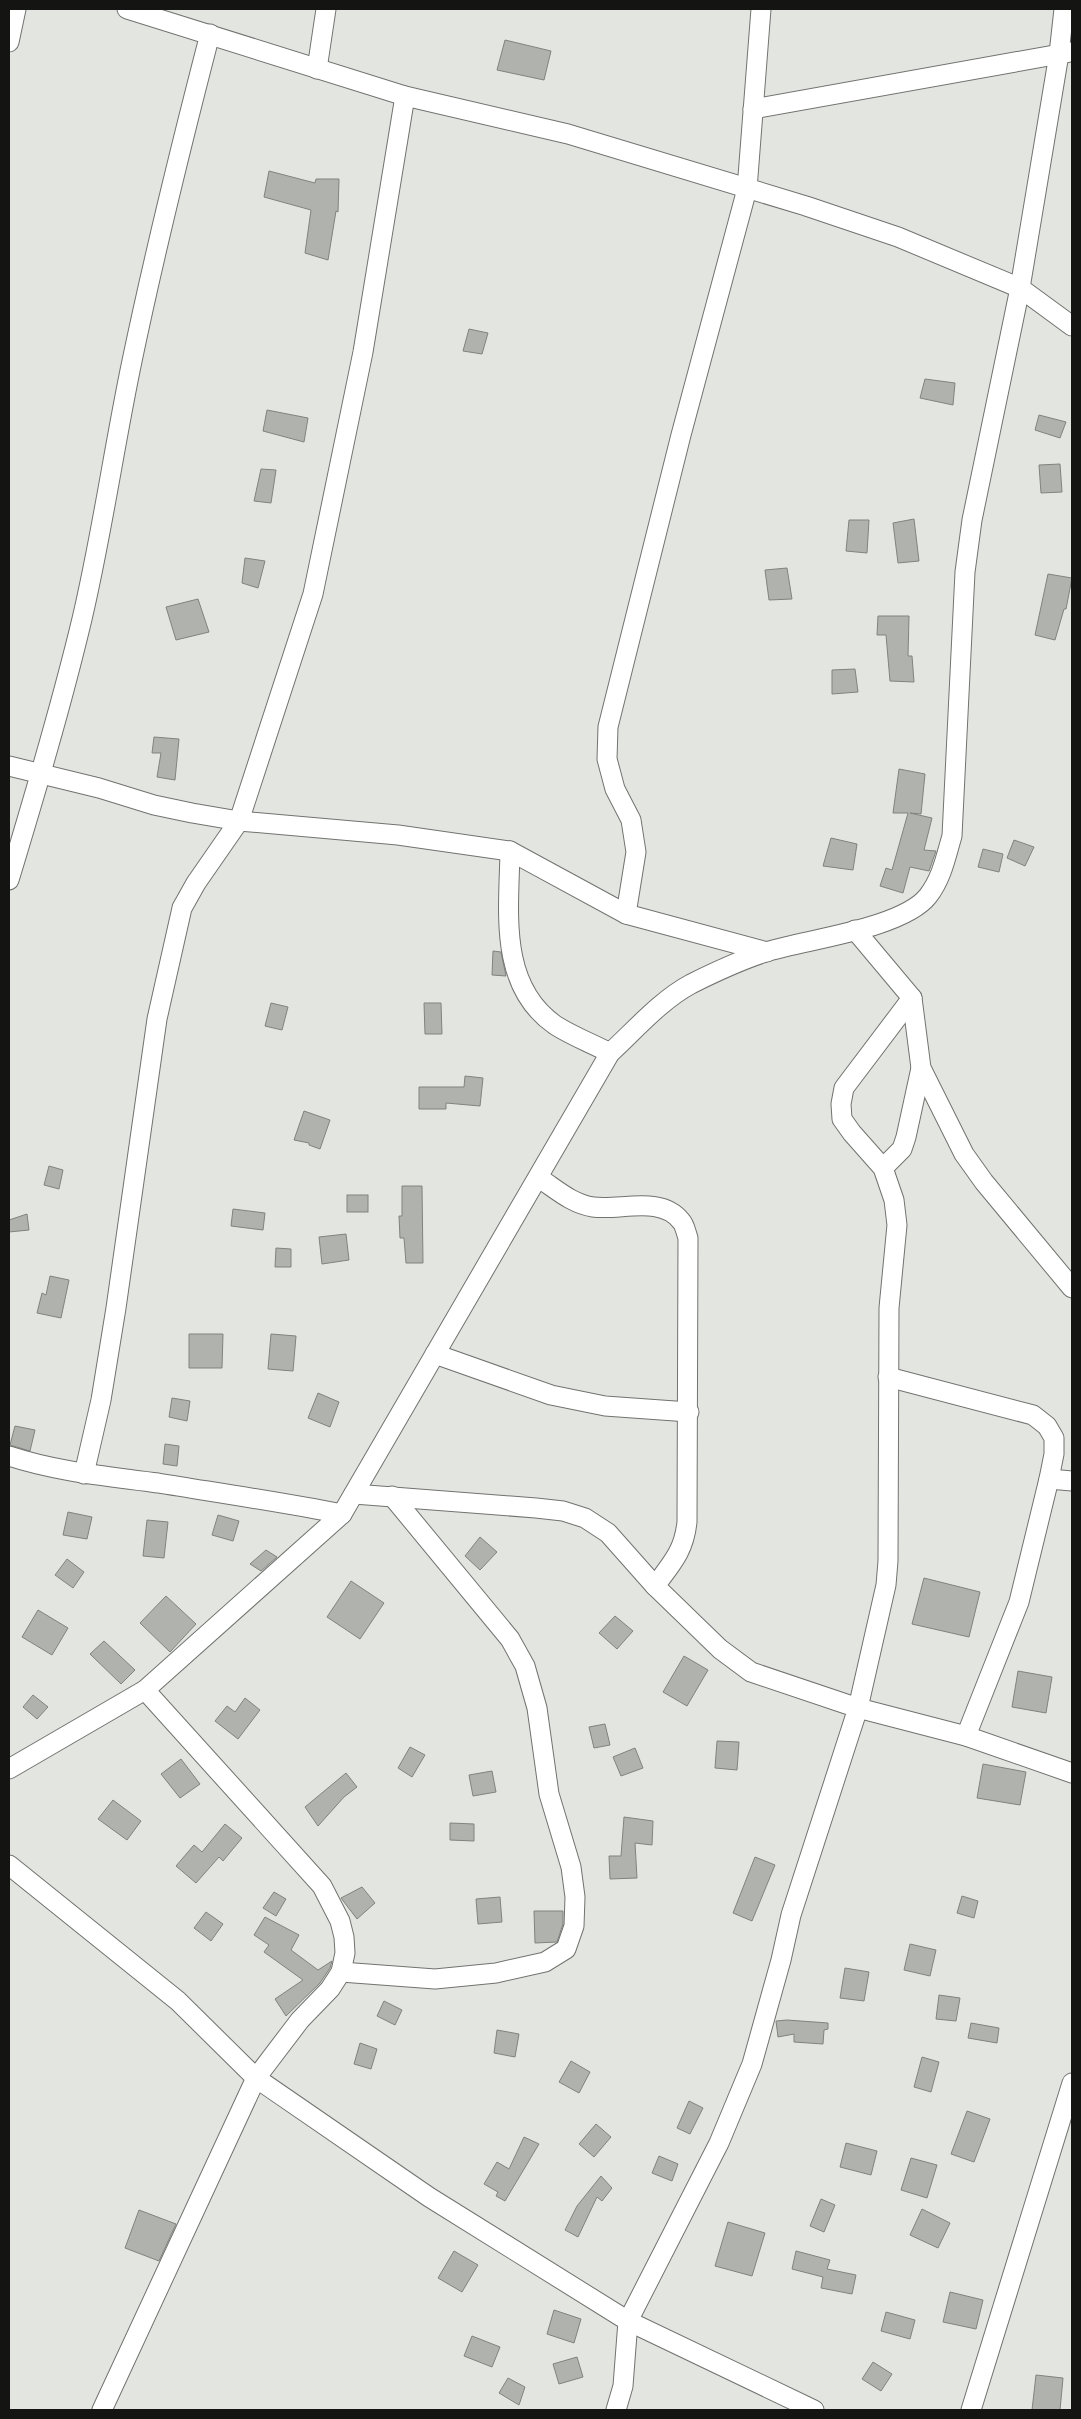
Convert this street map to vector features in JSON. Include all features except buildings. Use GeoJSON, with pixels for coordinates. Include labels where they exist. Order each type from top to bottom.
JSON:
{"type":"FeatureCollection","features":[{"type":"Feature","properties":{"kind":"street"},"geometry":{"type":"LineString","coordinates":[[9,42],[16,9]]}},
{"type":"Feature","properties":{"kind":"street"},"geometry":{"type":"LineString","coordinates":[[127,9],[405,96],[568,134],[898,236],[1020,288],[1072,326]]}},
{"type":"Feature","properties":{"kind":"street"},"geometry":{"type":"LineString","coordinates":[[317,69],[326,9]]}},
{"type":"Feature","properties":{"kind":"street"},"geometry":{"type":"LineString","coordinates":[[626,914],[636,852],[631,820],[615,789],[606,759],[608,727],[681,435],[747,189],[761,9]]}},
{"type":"Feature","properties":{"kind":"street"},"geometry":{"type":"LineString","coordinates":[[9,1769],[145,1690],[342,1514],[610,1053],[670,998],[690,985],[767,952],[890,920],[910,910],[928,897],[940,876],[952,836],[965,572],[972,520],[1066,53],[1064,9]]}},
{"type":"Feature","properties":{"kind":"street"},"geometry":{"type":"LineString","coordinates":[[9,880],[41,772],[82,619],[112,476],[132,362],[173,181],[210,34]]}},
{"type":"Feature","properties":{"kind":"street"},"geometry":{"type":"LineString","coordinates":[[753,109],[1066,53]]}},
{"type":"Feature","properties":{"kind":"street"},"geometry":{"type":"LineString","coordinates":[[84,1474],[100,1400],[116,1308],[156,1019],[182,908],[196,883],[239,821],[313,594],[362,352],[405,96]]}},
{"type":"Feature","properties":{"kind":"street"},"geometry":{"type":"LineString","coordinates":[[9,766],[41,772],[154,805],[239,821],[398,835],[510,850],[626,914],[767,952]]}},
{"type":"Feature","properties":{"kind":"street"},"geometry":{"type":"LineString","coordinates":[[510,850],[508,939],[517,976],[536,1008],[556,1025],[610,1053]]}},
{"type":"Feature","properties":{"kind":"street"},"geometry":{"type":"LineString","coordinates":[[854,930],[912,998],[921,1068],[964,1154],[984,1182],[1072,1288]]}},
{"type":"Feature","properties":{"kind":"street"},"geometry":{"type":"LineString","coordinates":[[616,2410],[623,2386],[628,2321],[719,2144],[752,2064],[782,1960],[791,1915],[858,1708],[887,1577],[888,1308],[897,1225],[894,1200],[883,1168],[842,1119],[841,1104],[844,1088],[912,998]]}},
{"type":"Feature","properties":{"kind":"street"},"geometry":{"type":"LineString","coordinates":[[883,1168],[902,1149],[921,1068]]}},
{"type":"Feature","properties":{"kind":"street"},"geometry":{"type":"LineString","coordinates":[[539,1178],[576,1202],[608,1208],[648,1206],[666,1209],[681,1220],[688,1238],[689,1412],[685,1540],[680,1552],[655,1586]]}},
{"type":"Feature","properties":{"kind":"street"},"geometry":{"type":"LineString","coordinates":[[436,1354],[551,1395],[605,1406],[689,1412]]}},
{"type":"Feature","properties":{"kind":"street"},"geometry":{"type":"LineString","coordinates":[[888,1377],[1033,1415],[1047,1426],[1054,1438],[1054,1454],[1049,1478],[1019,1602],[966,1736]]}},
{"type":"Feature","properties":{"kind":"street"},"geometry":{"type":"LineString","coordinates":[[9,1456],[41,1466],[84,1474],[282,1502],[342,1514]]}},
{"type":"Feature","properties":{"kind":"street"},"geometry":{"type":"LineString","coordinates":[[1049,1478],[1072,1482]]}},
{"type":"Feature","properties":{"kind":"street"},"geometry":{"type":"LineString","coordinates":[[354,1494],[536,1508],[563,1511],[586,1518],[608,1533],[655,1586],[720,1649],[751,1672],[858,1708],[966,1736],[1072,1773]]}},
{"type":"Feature","properties":{"kind":"street"},"geometry":{"type":"LineString","coordinates":[[341,1972],[436,1978],[496,1972],[545,1962],[566,1949],[574,1926],[575,1897],[571,1867],[549,1794],[537,1708],[525,1666],[510,1639],[392,1496]]}},
{"type":"Feature","properties":{"kind":"street"},"geometry":{"type":"LineString","coordinates":[[102,2410],[256,2078],[300,2020],[330,1989],[341,1972],[345,1953],[344,1936],[340,1921],[322,1886],[145,1690]]}},
{"type":"Feature","properties":{"kind":"street"},"geometry":{"type":"LineString","coordinates":[[9,1865],[171,1996],[256,2078],[467,2222],[628,2321],[814,2410]]}},
{"type":"Feature","properties":{"kind":"street"},"geometry":{"type":"LineString","coordinates":[[971,2410],[1065,2135],[1072,2083]]}}]}
